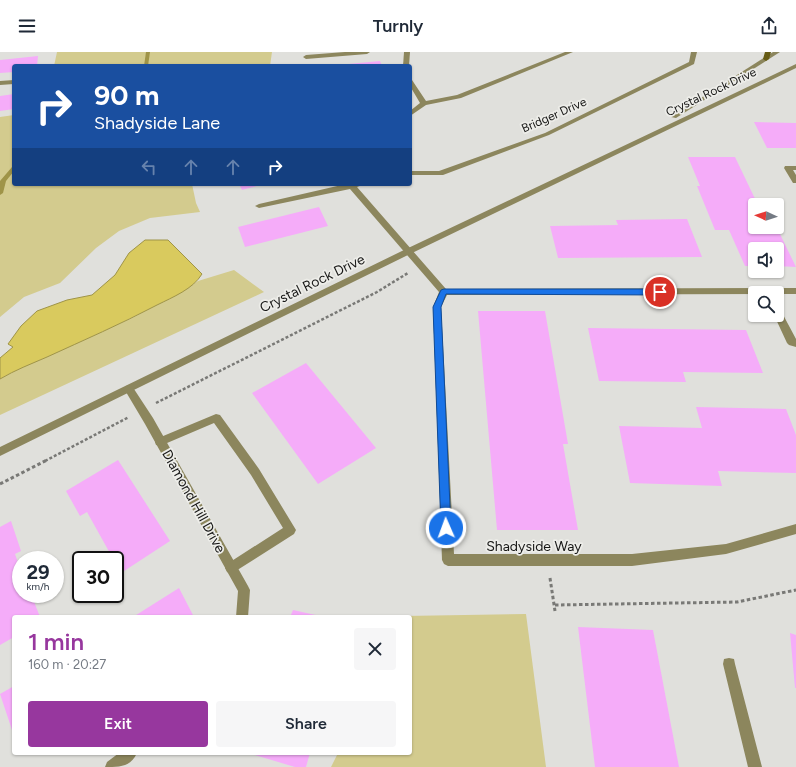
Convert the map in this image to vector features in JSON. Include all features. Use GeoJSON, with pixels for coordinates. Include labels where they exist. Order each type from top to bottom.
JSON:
{"type":"FeatureCollection","features":[{"type":"Feature","properties":{"kind":"street"},"geometry":{"type":"LineString","coordinates":[[306,57],[367,52]]}},
{"type":"Feature","properties":{"kind":"street"},"geometry":{"type":"LineString","coordinates":[[406,64],[407,52]]}},
{"type":"Feature","properties":{"kind":"street"},"geometry":{"type":"LineString","coordinates":[[412,112],[424,103],[459,97],[570,52]]}},
{"type":"Feature","properties":{"kind":"street","name":"Bridger Drive"},"geometry":{"type":"LineString","coordinates":[[412,173],[440,173],[547,134],[692,63],[694,52]]}},
{"type":"Feature","properties":{"kind":"street","name":"Crystal Rock Drive"},"geometry":{"type":"LineString","coordinates":[[637,141],[767,56],[777,52]]}},
{"type":"Feature","properties":{"kind":"street","name":"Crystal Rock Drive"},"geometry":{"type":"LineString","coordinates":[[0,452],[407,252],[796,66]]}},
{"type":"Feature","properties":{"kind":"street"},"geometry":{"type":"LineString","coordinates":[[0,84],[12,82]]}},
{"type":"Feature","properties":{"kind":"street"},"geometry":{"type":"LineString","coordinates":[[412,84],[424,103]]}},
{"type":"Feature","properties":{"kind":"street"},"geometry":{"type":"LineString","coordinates":[[796,168],[788,168],[796,181]]}},
{"type":"Feature","properties":{"kind":"street"},"geometry":{"type":"LineString","coordinates":[[259,206],[346,186]]}},
{"type":"Feature","properties":{"kind":"street"},"geometry":{"type":"LineString","coordinates":[[351,186],[407,252],[444,292],[748,292]]}},
{"type":"Feature","properties":{"kind":"street"},"geometry":{"type":"LineString","coordinates":[[784,291],[796,291]]}},
{"type":"Feature","properties":{"kind":"street","name":"Shadyside Way"},"geometry":{"type":"LineString","coordinates":[[444,292],[437,307],[448,560],[632,560],[726,549],[796,529]]}},
{"type":"Feature","properties":{"kind":"street"},"geometry":{"type":"LineString","coordinates":[[782,322],[792,343],[796,343]]}},
{"type":"Feature","properties":{"kind":"street","name":"Diamond Hill Drive"},"geometry":{"type":"LineString","coordinates":[[129,389],[244,590],[242,615]]}},
{"type":"Feature","properties":{"kind":"street"},"geometry":{"type":"LineString","coordinates":[[160,442],[216,418],[254,472],[290,530],[232,568]]}},
{"type":"Feature","properties":{"kind":"street"},"geometry":{"type":"LineString","coordinates":[[729,664],[755,767]]}},
{"type":"Feature","properties":{"kind":"street"},"geometry":{"type":"LineString","coordinates":[[112,767],[127,755]]}},
{"type":"Feature","properties":{"kind":"path"},"geometry":{"type":"LineString","coordinates":[[0,484],[142,410],[353,304],[421,266]]}},
{"type":"Feature","properties":{"kind":"path"},"geometry":{"type":"LineString","coordinates":[[548,560],[555,611]]}},
{"type":"Feature","properties":{"kind":"path"},"geometry":{"type":"LineString","coordinates":[[554,605],[737,602],[796,590]]}},
{"type":"Feature","properties":{"kind":"shaded area"},"geometry":{"type":"Polygon","coordinates":[[[57,52],[272,52],[270,64],[54,64],[57,52]]]}},
{"type":"Feature","properties":{"kind":"shaded area"},"geometry":{"type":"Polygon","coordinates":[[[12,115],[12,186],[192,186],[196,203],[200,212],[150,218],[119,231],[96,248],[60,283],[24,297],[0,317],[0,117],[12,115]]]}},
{"type":"Feature","properties":{"kind":"shaded area"},"geometry":{"type":"Polygon","coordinates":[[[145,240],[168,240],[202,274],[193,284],[176,296],[0,379],[0,358],[13,347],[8,344],[21,326],[37,311],[67,300],[92,295],[115,275],[129,253],[145,240]]]}},
{"type":"Feature","properties":{"kind":"shaded area"},"geometry":{"type":"Polygon","coordinates":[[[234,270],[264,292],[0,415],[0,379],[17,369],[134,317],[181,292],[198,281],[234,270]]]}},
{"type":"Feature","properties":{"kind":"shaded area"},"geometry":{"type":"Polygon","coordinates":[[[526,614],[546,767],[331,767],[337,755],[412,755],[412,616],[526,614]]]}},
{"type":"Feature","properties":{"kind":"building"},"geometry":{"type":"Polygon","coordinates":[[[38,56],[37,64],[12,64],[12,72],[0,73],[0,60],[38,56]]]}},
{"type":"Feature","properties":{"kind":"building"},"geometry":{"type":"Polygon","coordinates":[[[380,61],[381,64],[348,64],[380,61]]]}},
{"type":"Feature","properties":{"kind":"building"},"geometry":{"type":"Polygon","coordinates":[[[12,94],[12,109],[0,111],[0,96],[12,94]]]}},
{"type":"Feature","properties":{"kind":"building"},"geometry":{"type":"Polygon","coordinates":[[[754,122],[796,123],[796,148],[767,148],[754,122]]]}},
{"type":"Feature","properties":{"kind":"building"},"geometry":{"type":"Polygon","coordinates":[[[688,157],[735,157],[755,198],[748,198],[748,234],[780,234],[784,242],[748,242],[748,266],[745,266],[729,230],[715,230],[697,186],[700,186],[688,157]]]}},
{"type":"Feature","properties":{"kind":"building"},"geometry":{"type":"Polygon","coordinates":[[[240,186],[257,186],[242,190],[240,186]]]}},
{"type":"Feature","properties":{"kind":"building"},"geometry":{"type":"Polygon","coordinates":[[[319,207],[328,226],[245,247],[238,227],[319,207]]]}},
{"type":"Feature","properties":{"kind":"building"},"geometry":{"type":"Polygon","coordinates":[[[687,219],[702,257],[558,258],[550,226],[618,225],[616,220],[687,219]]]}},
{"type":"Feature","properties":{"kind":"building"},"geometry":{"type":"Polygon","coordinates":[[[784,242],[796,267],[784,266],[784,242]]]}},
{"type":"Feature","properties":{"kind":"building"},"geometry":{"type":"Polygon","coordinates":[[[478,311],[545,311],[568,444],[563,444],[578,530],[497,530],[478,311]]]}},
{"type":"Feature","properties":{"kind":"building"},"geometry":{"type":"Polygon","coordinates":[[[588,328],[746,330],[763,373],[683,372],[686,382],[599,381],[588,328]]]}},
{"type":"Feature","properties":{"kind":"building"},"geometry":{"type":"Polygon","coordinates":[[[306,363],[376,448],[318,484],[252,393],[306,363]]]}},
{"type":"Feature","properties":{"kind":"building"},"geometry":{"type":"Polygon","coordinates":[[[696,407],[786,409],[796,435],[796,473],[718,471],[722,486],[630,483],[619,426],[702,428],[696,407]]]}},
{"type":"Feature","properties":{"kind":"building"},"geometry":{"type":"Polygon","coordinates":[[[118,460],[170,541],[124,571],[124,551],[109,551],[87,512],[80,516],[66,491],[118,460]]]}},
{"type":"Feature","properties":{"kind":"building"},"geometry":{"type":"Polygon","coordinates":[[[11,521],[21,551],[12,551],[12,603],[35,603],[39,615],[12,615],[12,638],[0,645],[0,527],[11,521]]]}},
{"type":"Feature","properties":{"kind":"building"},"geometry":{"type":"Polygon","coordinates":[[[179,588],[193,615],[136,615],[179,588]]]}},
{"type":"Feature","properties":{"kind":"building"},"geometry":{"type":"Polygon","coordinates":[[[293,610],[316,615],[291,615],[293,610]]]}},
{"type":"Feature","properties":{"kind":"building"},"geometry":{"type":"Polygon","coordinates":[[[578,627],[653,630],[679,767],[595,767],[578,627]]]}},
{"type":"Feature","properties":{"kind":"building"},"geometry":{"type":"Polygon","coordinates":[[[790,633],[796,635],[796,688],[795,688],[790,633]]]}},
{"type":"Feature","properties":{"kind":"building"},"geometry":{"type":"Polygon","coordinates":[[[12,687],[12,730],[0,694],[12,687]]]}},
{"type":"Feature","properties":{"kind":"building"},"geometry":{"type":"Polygon","coordinates":[[[255,755],[309,755],[306,767],[295,767],[255,755]]]}},
{"type":"Feature","properties":{"kind":"waterway"},"geometry":{"type":"LineString","coordinates":[[146,64],[148,52]]}},
{"type":"Feature","properties":{"kind":"waterway"},"geometry":{"type":"LineString","coordinates":[[0,193],[3,181],[12,170]]}},
{"type":"Feature","properties":{"kind":"route"},"geometry":{"type":"LineString","coordinates":[[446,528],[437,307],[444,292],[660,292]]}}]}
